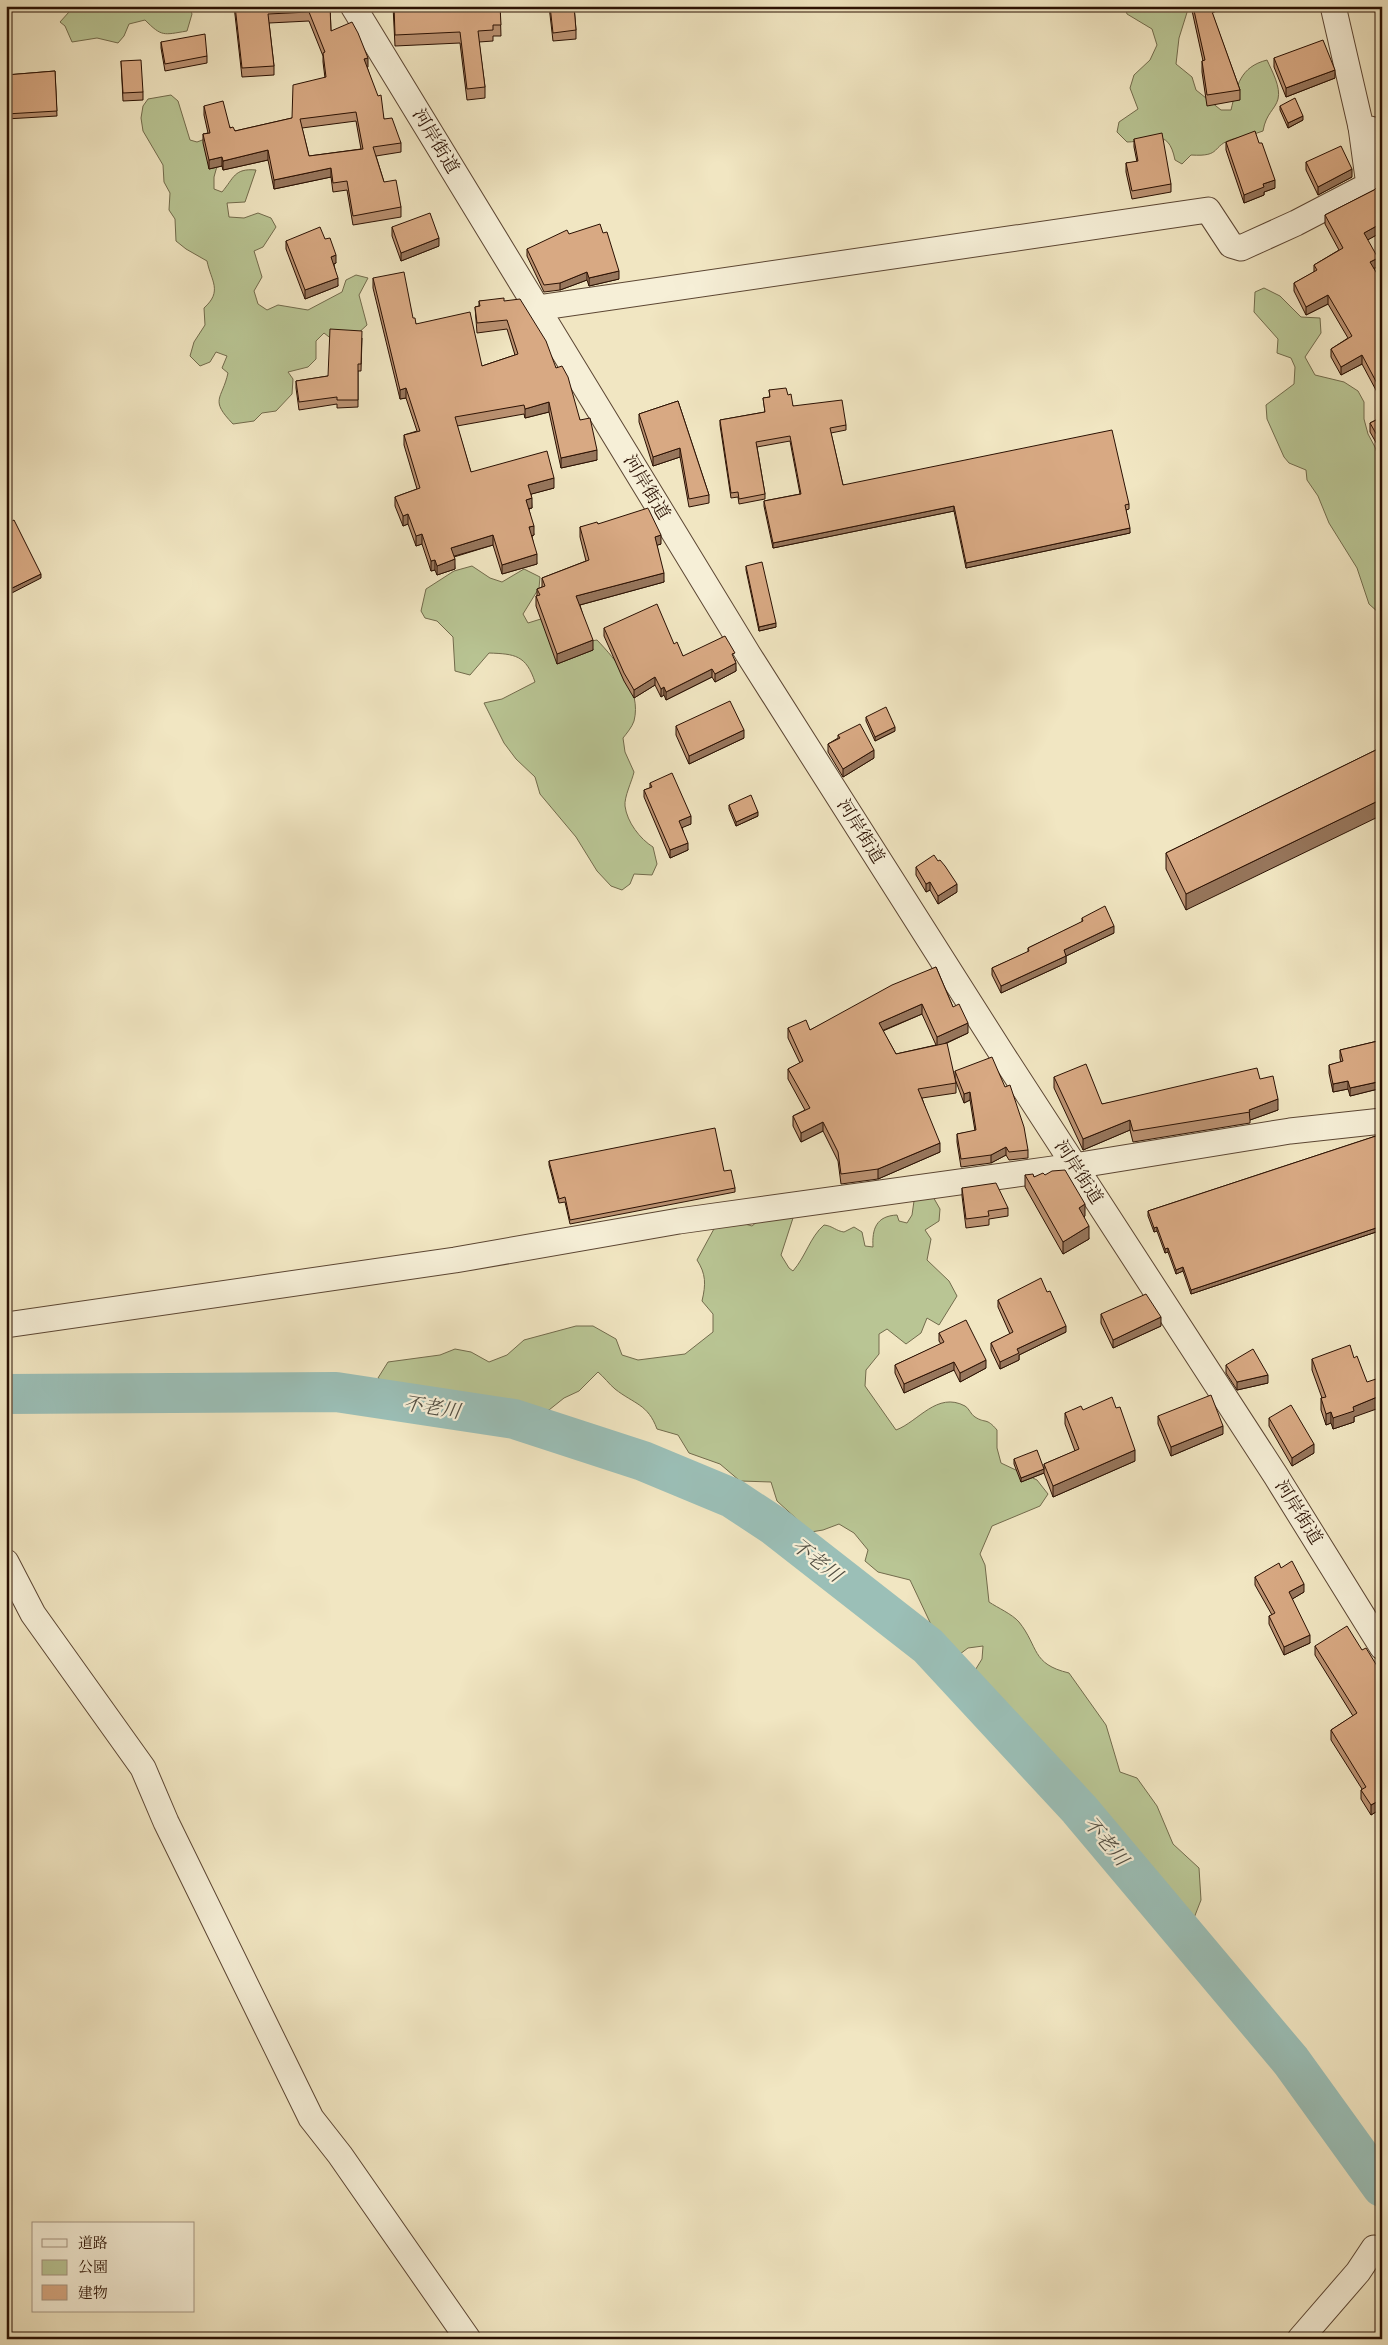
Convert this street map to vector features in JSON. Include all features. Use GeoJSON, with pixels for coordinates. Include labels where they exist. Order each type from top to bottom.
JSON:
{"type":"FeatureCollection","features":[{"type":"Feature","properties":{"kind":"street","name":"河岸街道"},"geometry":{"type":"LineString","coordinates":[[353,6],[748,654],[1074,1166],[1276,1476],[1382,1647]]}},
{"type":"Feature","properties":{"kind":"street"},"geometry":{"type":"LineString","coordinates":[[537,308],[1208,210],[1231,245],[1241,248],[1296,223],[1367,186],[1371,130],[1333,6]]}},
{"type":"Feature","properties":{"kind":"street"},"geometry":{"type":"LineString","coordinates":[[6,1325],[454,1260],[679,1221],[1074,1166],[1290,1131],[1382,1121]]}},
{"type":"Feature","properties":{"kind":"street"},"geometry":{"type":"LineString","coordinates":[[6,1562],[33,1614],[143,1768],[166,1822],[311,2118],[340,2155],[468,2339]]}},
{"type":"Feature","properties":{"kind":"street"},"geometry":{"type":"LineString","coordinates":[[1300,2339],[1358,2272],[1374,2248]]}},
{"type":"Feature","properties":{"kind":"green space"},"geometry":{"type":"Polygon","coordinates":[[[69,6],[189,6],[192,14],[187,31],[168,34],[159,32],[145,20],[129,24],[124,36],[118,43],[97,38],[72,42],[65,26],[60,22],[69,12],[69,6]]]}},
{"type":"Feature","properties":{"kind":"green space"},"geometry":{"type":"Polygon","coordinates":[[[1124,6],[1189,6],[1179,38],[1176,64],[1192,77],[1196,90],[1221,110],[1231,110],[1235,93],[1245,72],[1258,63],[1267,60],[1279,94],[1277,103],[1266,120],[1263,131],[1226,142],[1212,153],[1191,155],[1182,164],[1175,160],[1168,142],[1163,139],[1151,138],[1127,142],[1117,132],[1119,122],[1138,109],[1130,88],[1134,75],[1150,60],[1157,45],[1152,29],[1127,14],[1124,6]]]}},
{"type":"Feature","properties":{"kind":"green space"},"geometry":{"type":"Polygon","coordinates":[[[171,95],[178,101],[190,140],[197,142],[205,139],[222,148],[214,177],[214,189],[222,192],[239,172],[256,170],[245,202],[227,203],[229,217],[244,218],[258,213],[271,218],[276,227],[263,247],[254,251],[262,277],[254,291],[258,304],[267,310],[278,305],[308,310],[342,292],[346,280],[356,275],[368,278],[359,295],[367,325],[355,336],[333,340],[324,333],[316,341],[316,359],[308,367],[288,372],[293,379],[292,394],[276,411],[262,413],[254,421],[233,424],[221,409],[219,399],[228,373],[222,368],[227,356],[216,352],[210,362],[200,366],[190,356],[194,342],[205,325],[204,308],[213,296],[214,286],[207,261],[176,241],[175,219],[169,210],[170,193],[164,182],[163,165],[143,131],[141,118],[143,106],[148,99],[171,95]]]}},
{"type":"Feature","properties":{"kind":"green space"},"geometry":{"type":"Polygon","coordinates":[[[1264,288],[1280,296],[1301,317],[1320,318],[1321,333],[1305,357],[1315,375],[1344,382],[1358,391],[1364,402],[1364,419],[1368,434],[1375,447],[1382,468],[1382,612],[1379,613],[1369,604],[1357,568],[1329,523],[1318,496],[1307,480],[1306,470],[1289,463],[1284,457],[1267,419],[1266,405],[1294,384],[1295,367],[1291,358],[1277,353],[1278,339],[1254,312],[1255,292],[1264,288]]]}},
{"type":"Feature","properties":{"kind":"green space"},"geometry":{"type":"Polygon","coordinates":[[[472,566],[490,578],[502,582],[524,569],[540,577],[539,588],[523,614],[528,623],[544,618],[580,643],[597,640],[626,676],[634,698],[635,709],[634,721],[623,738],[625,752],[634,772],[625,806],[628,818],[635,830],[653,847],[657,864],[652,875],[634,874],[630,884],[622,890],[611,886],[597,871],[576,837],[540,794],[535,777],[516,759],[504,743],[484,703],[502,699],[535,682],[528,666],[513,655],[489,653],[470,675],[455,671],[453,637],[437,621],[425,618],[421,611],[426,589],[454,571],[472,566]]]}},
{"type":"Feature","properties":{"kind":"green space"},"geometry":{"type":"Polygon","coordinates":[[[932,1195],[940,1209],[939,1221],[925,1230],[931,1239],[927,1260],[949,1281],[957,1296],[939,1325],[927,1318],[921,1333],[906,1344],[887,1329],[879,1334],[879,1354],[866,1370],[865,1386],[896,1430],[937,1405],[955,1402],[965,1406],[974,1416],[988,1422],[997,1430],[997,1448],[1001,1463],[1037,1480],[1048,1494],[1040,1506],[992,1526],[980,1554],[985,1565],[989,1602],[1019,1622],[1042,1660],[1048,1665],[1069,1673],[1106,1725],[1120,1772],[1137,1778],[1157,1806],[1173,1844],[1199,1868],[1201,1900],[1194,1918],[1178,1907],[1121,1845],[1103,1817],[1072,1783],[1034,1751],[1029,1737],[985,1692],[974,1672],[982,1659],[983,1646],[968,1648],[956,1657],[936,1635],[910,1580],[878,1572],[865,1561],[868,1550],[854,1533],[839,1524],[811,1532],[777,1501],[771,1482],[740,1481],[720,1464],[689,1453],[678,1435],[657,1429],[645,1409],[615,1389],[598,1372],[579,1391],[564,1398],[549,1410],[526,1407],[513,1400],[495,1406],[479,1424],[465,1423],[449,1403],[435,1400],[422,1412],[402,1407],[397,1393],[378,1378],[388,1362],[440,1355],[455,1349],[471,1352],[489,1362],[507,1355],[524,1340],[576,1326],[593,1326],[616,1339],[622,1355],[638,1360],[685,1354],[713,1332],[713,1314],[702,1301],[704,1279],[697,1260],[715,1227],[731,1220],[752,1226],[765,1215],[788,1212],[793,1218],[781,1255],[793,1271],[815,1235],[824,1225],[844,1232],[854,1227],[862,1232],[865,1246],[873,1247],[873,1235],[880,1221],[897,1215],[899,1221],[907,1223],[912,1215],[914,1201],[932,1195]]]}},
{"type":"Feature","properties":{"kind":"building"},"geometry":{"type":"Polygon","coordinates":[[[235,6],[330,6],[331,31],[352,22],[368,58],[364,59],[378,96],[381,95],[384,119],[392,118],[401,143],[373,147],[384,182],[396,180],[401,207],[353,216],[347,181],[333,183],[331,168],[274,180],[268,150],[223,161],[222,157],[209,160],[203,134],[210,133],[204,106],[223,101],[230,128],[233,127],[235,131],[292,118],[293,85],[326,77],[323,53],[325,52],[309,12],[268,14],[274,66],[242,68],[235,6]],[[356,112],[300,119],[309,156],[363,149],[356,112]]]}},
{"type":"Feature","properties":{"kind":"building"},"geometry":{"type":"Polygon","coordinates":[[[394,6],[500,6],[501,25],[493,25],[493,30],[478,31],[485,87],[467,89],[460,32],[395,35],[394,6]]]}},
{"type":"Feature","properties":{"kind":"building"},"geometry":{"type":"Polygon","coordinates":[[[550,6],[574,6],[576,30],[553,33],[550,6]]]}},
{"type":"Feature","properties":{"kind":"building"},"geometry":{"type":"Polygon","coordinates":[[[1193,6],[1210,6],[1240,90],[1207,95],[1202,61],[1205,60],[1193,6]]]}},
{"type":"Feature","properties":{"kind":"building"},"geometry":{"type":"Polygon","coordinates":[[[205,34],[207,56],[165,64],[161,42],[205,34]]]}},
{"type":"Feature","properties":{"kind":"building"},"geometry":{"type":"Polygon","coordinates":[[[1323,40],[1335,70],[1286,88],[1274,58],[1323,40]]]}},
{"type":"Feature","properties":{"kind":"building"},"geometry":{"type":"Polygon","coordinates":[[[141,60],[143,92],[123,93],[121,61],[141,60]]]}},
{"type":"Feature","properties":{"kind":"building"},"geometry":{"type":"Polygon","coordinates":[[[55,71],[57,111],[6,114],[6,75],[55,71]]]}},
{"type":"Feature","properties":{"kind":"building"},"geometry":{"type":"Polygon","coordinates":[[[1295,98],[1303,116],[1288,123],[1280,106],[1295,98]]]}},
{"type":"Feature","properties":{"kind":"building"},"geometry":{"type":"Polygon","coordinates":[[[1255,131],[1259,143],[1262,143],[1275,180],[1263,184],[1264,187],[1244,195],[1226,142],[1255,131]]]}},
{"type":"Feature","properties":{"kind":"building"},"geometry":{"type":"Polygon","coordinates":[[[1162,133],[1171,184],[1132,191],[1126,163],[1138,161],[1134,139],[1162,133]]]}},
{"type":"Feature","properties":{"kind":"building"},"geometry":{"type":"Polygon","coordinates":[[[1341,146],[1352,169],[1318,187],[1306,162],[1341,146]]]}},
{"type":"Feature","properties":{"kind":"building"},"geometry":{"type":"Polygon","coordinates":[[[1382,174],[1382,223],[1364,233],[1378,258],[1370,262],[1382,282],[1382,399],[1377,391],[1380,389],[1362,355],[1341,367],[1331,349],[1352,336],[1328,295],[1306,307],[1294,283],[1317,270],[1314,265],[1343,248],[1325,215],[1374,190],[1379,185],[1382,174]]]}},
{"type":"Feature","properties":{"kind":"building"},"geometry":{"type":"Polygon","coordinates":[[[430,213],[439,238],[401,253],[392,227],[430,213]]]}},
{"type":"Feature","properties":{"kind":"building"},"geometry":{"type":"Polygon","coordinates":[[[600,224],[603,233],[607,232],[619,271],[589,278],[587,272],[560,283],[544,285],[527,249],[567,230],[569,234],[600,224]]]}},
{"type":"Feature","properties":{"kind":"building"},"geometry":{"type":"Polygon","coordinates":[[[320,227],[325,239],[330,238],[336,255],[331,257],[338,278],[305,290],[286,241],[320,227]]]}},
{"type":"Feature","properties":{"kind":"building"},"geometry":{"type":"Polygon","coordinates":[[[404,272],[413,318],[415,318],[416,324],[470,312],[482,366],[518,354],[507,320],[477,323],[475,307],[480,306],[479,301],[504,298],[504,301],[520,299],[546,341],[556,368],[562,366],[568,377],[580,420],[590,418],[597,450],[561,458],[549,402],[525,409],[524,405],[455,417],[471,472],[547,451],[554,478],[528,485],[532,498],[526,500],[534,526],[529,527],[537,554],[502,565],[493,535],[451,548],[455,559],[437,566],[435,560],[431,561],[422,534],[416,536],[408,514],[403,516],[395,497],[420,488],[404,435],[420,431],[406,388],[400,390],[373,278],[404,272]]]}},
{"type":"Feature","properties":{"kind":"building"},"geometry":{"type":"Polygon","coordinates":[[[330,329],[362,331],[361,364],[358,364],[358,400],[337,400],[337,397],[299,402],[296,381],[328,376],[330,329]]]}},
{"type":"Feature","properties":{"kind":"building"},"geometry":{"type":"Polygon","coordinates":[[[786,388],[788,395],[791,394],[793,406],[842,400],[846,425],[830,428],[843,485],[1112,430],[1129,504],[1125,505],[1130,528],[966,563],[954,506],[773,543],[764,501],[801,494],[790,436],[756,442],[765,494],[739,499],[738,492],[731,493],[720,420],[765,412],[763,398],[770,397],[769,390],[786,388]]]}},
{"type":"Feature","properties":{"kind":"building"},"geometry":{"type":"Polygon","coordinates":[[[678,401],[709,495],[689,499],[680,448],[653,457],[639,414],[678,401]]]}},
{"type":"Feature","properties":{"kind":"building"},"geometry":{"type":"Polygon","coordinates":[[[1382,417],[1382,444],[1370,423],[1382,417]]]}},
{"type":"Feature","properties":{"kind":"building"},"geometry":{"type":"Polygon","coordinates":[[[648,508],[661,535],[655,537],[664,573],[576,596],[593,640],[557,654],[536,596],[540,595],[537,589],[545,586],[542,578],[589,560],[580,527],[597,522],[598,524],[648,508]]]}},
{"type":"Feature","properties":{"kind":"building"},"geometry":{"type":"Polygon","coordinates":[[[14,520],[41,574],[6,591],[6,524],[14,520]]]}},
{"type":"Feature","properties":{"kind":"building"},"geometry":{"type":"Polygon","coordinates":[[[762,562],[776,623],[759,627],[746,566],[762,562]]]}},
{"type":"Feature","properties":{"kind":"building"},"geometry":{"type":"Polygon","coordinates":[[[657,604],[674,644],[677,642],[683,656],[725,636],[735,653],[732,654],[736,663],[715,674],[712,669],[666,692],[664,687],[661,689],[655,677],[634,690],[624,673],[604,628],[657,604]]]}},
{"type":"Feature","properties":{"kind":"building"},"geometry":{"type":"Polygon","coordinates":[[[730,701],[744,730],[689,756],[676,726],[730,701]]]}},
{"type":"Feature","properties":{"kind":"building"},"geometry":{"type":"Polygon","coordinates":[[[886,707],[895,727],[875,737],[866,717],[886,707]]]}},
{"type":"Feature","properties":{"kind":"building"},"geometry":{"type":"Polygon","coordinates":[[[860,724],[874,750],[843,769],[828,744],[840,738],[838,735],[860,724]]]}},
{"type":"Feature","properties":{"kind":"building"},"geometry":{"type":"Polygon","coordinates":[[[1382,747],[1382,799],[1186,894],[1166,853],[1382,747]]]}},
{"type":"Feature","properties":{"kind":"building"},"geometry":{"type":"Polygon","coordinates":[[[672,773],[691,816],[679,821],[688,843],[670,850],[644,790],[652,787],[650,783],[672,773]]]}},
{"type":"Feature","properties":{"kind":"building"},"geometry":{"type":"Polygon","coordinates":[[[751,795],[758,812],[736,822],[729,805],[751,795]]]}},
{"type":"Feature","properties":{"kind":"building"},"geometry":{"type":"Polygon","coordinates":[[[934,855],[945,866],[957,884],[938,896],[930,882],[926,884],[916,867],[934,855]]]}},
{"type":"Feature","properties":{"kind":"building"},"geometry":{"type":"Polygon","coordinates":[[[1105,906],[1114,926],[1064,950],[1066,956],[1001,986],[992,968],[1029,951],[1028,948],[1083,921],[1082,918],[1105,906]]]}},
{"type":"Feature","properties":{"kind":"building"},"geometry":{"type":"Polygon","coordinates":[[[936,967],[953,1007],[959,1004],[968,1023],[937,1037],[922,1004],[879,1023],[896,1054],[947,1043],[956,1083],[918,1089],[940,1143],[878,1169],[841,1174],[838,1152],[823,1122],[801,1133],[793,1116],[810,1108],[788,1069],[803,1061],[788,1028],[806,1020],[810,1030],[892,985],[936,967]]]}},
{"type":"Feature","properties":{"kind":"building"},"geometry":{"type":"Polygon","coordinates":[[[1382,1040],[1382,1081],[1350,1088],[1348,1081],[1333,1084],[1329,1065],[1343,1061],[1340,1050],[1382,1040]]]}},
{"type":"Feature","properties":{"kind":"building"},"geometry":{"type":"Polygon","coordinates":[[[992,1057],[1005,1087],[1010,1085],[1024,1127],[1028,1150],[1009,1152],[1006,1147],[991,1155],[961,1159],[957,1134],[976,1130],[970,1092],[964,1094],[955,1071],[992,1057]]]}},
{"type":"Feature","properties":{"kind":"building"},"geometry":{"type":"Polygon","coordinates":[[[1086,1064],[1102,1104],[1257,1068],[1260,1079],[1273,1076],[1278,1099],[1249,1110],[1250,1112],[1133,1131],[1130,1120],[1083,1139],[1054,1077],[1086,1064]]]}},
{"type":"Feature","properties":{"kind":"building"},"geometry":{"type":"Polygon","coordinates":[[[715,1128],[724,1171],[731,1170],[735,1188],[570,1220],[565,1197],[559,1199],[549,1161],[715,1128]]]}},
{"type":"Feature","properties":{"kind":"building"},"geometry":{"type":"Polygon","coordinates":[[[1382,1134],[1382,1226],[1191,1290],[1183,1267],[1176,1270],[1168,1248],[1165,1249],[1157,1227],[1154,1228],[1148,1211],[1382,1134]]]}},
{"type":"Feature","properties":{"kind":"building"},"geometry":{"type":"Polygon","coordinates":[[[1065,1170],[1085,1204],[1079,1208],[1089,1226],[1063,1242],[1025,1175],[1033,1174],[1034,1177],[1043,1173],[1045,1175],[1052,1171],[1065,1170]]]}},
{"type":"Feature","properties":{"kind":"building"},"geometry":{"type":"Polygon","coordinates":[[[996,1183],[1008,1208],[988,1211],[989,1216],[966,1219],[962,1188],[996,1183]]]}},
{"type":"Feature","properties":{"kind":"building"},"geometry":{"type":"Polygon","coordinates":[[[1041,1278],[1047,1292],[1050,1291],[1066,1326],[1017,1349],[1019,1353],[1000,1362],[991,1343],[1013,1332],[998,1300],[1041,1278]]]}},
{"type":"Feature","properties":{"kind":"building"},"geometry":{"type":"Polygon","coordinates":[[[1146,1294],[1161,1317],[1113,1340],[1101,1314],[1146,1294]]]}},
{"type":"Feature","properties":{"kind":"building"},"geometry":{"type":"Polygon","coordinates":[[[966,1320],[986,1360],[960,1373],[954,1362],[904,1384],[895,1365],[944,1342],[939,1333],[966,1320]]]}},
{"type":"Feature","properties":{"kind":"building"},"geometry":{"type":"Polygon","coordinates":[[[1350,1345],[1354,1358],[1357,1356],[1367,1382],[1379,1378],[1382,1395],[1353,1407],[1354,1411],[1333,1418],[1331,1412],[1326,1414],[1321,1398],[1326,1397],[1312,1359],[1350,1345]]]}},
{"type":"Feature","properties":{"kind":"building"},"geometry":{"type":"Polygon","coordinates":[[[1253,1349],[1268,1375],[1237,1382],[1226,1365],[1253,1349]]]}},
{"type":"Feature","properties":{"kind":"building"},"geometry":{"type":"Polygon","coordinates":[[[1211,1395],[1223,1426],[1171,1447],[1158,1416],[1211,1395]]]}},
{"type":"Feature","properties":{"kind":"building"},"geometry":{"type":"Polygon","coordinates":[[[1112,1397],[1116,1408],[1120,1407],[1135,1450],[1053,1486],[1044,1464],[1079,1449],[1065,1413],[1081,1406],[1083,1410],[1112,1397]]]}},
{"type":"Feature","properties":{"kind":"building"},"geometry":{"type":"Polygon","coordinates":[[[1291,1405],[1314,1444],[1292,1458],[1269,1418],[1291,1405]]]}},
{"type":"Feature","properties":{"kind":"building"},"geometry":{"type":"Polygon","coordinates":[[[1037,1450],[1044,1469],[1021,1478],[1014,1459],[1037,1450]]]}},
{"type":"Feature","properties":{"kind":"building"},"geometry":{"type":"Polygon","coordinates":[[[1292,1561],[1304,1584],[1289,1592],[1310,1635],[1284,1647],[1269,1616],[1275,1613],[1255,1577],[1279,1563],[1281,1568],[1292,1561]]]}},
{"type":"Feature","properties":{"kind":"building"},"geometry":{"type":"Polygon","coordinates":[[[1347,1626],[1362,1650],[1366,1648],[1382,1674],[1382,1678],[1377,1681],[1382,1688],[1382,1799],[1371,1805],[1361,1790],[1366,1787],[1331,1730],[1357,1713],[1315,1646],[1347,1626]]]}},
{"type":"Feature","properties":{"kind":"waterway","name":"不老川"},"geometry":{"type":"LineString","coordinates":[[6,1394],[336,1392],[514,1419],[643,1461],[732,1498],[773,1525],[928,1646],[1079,1809],[1291,2061],[1382,2187]]}}]}
